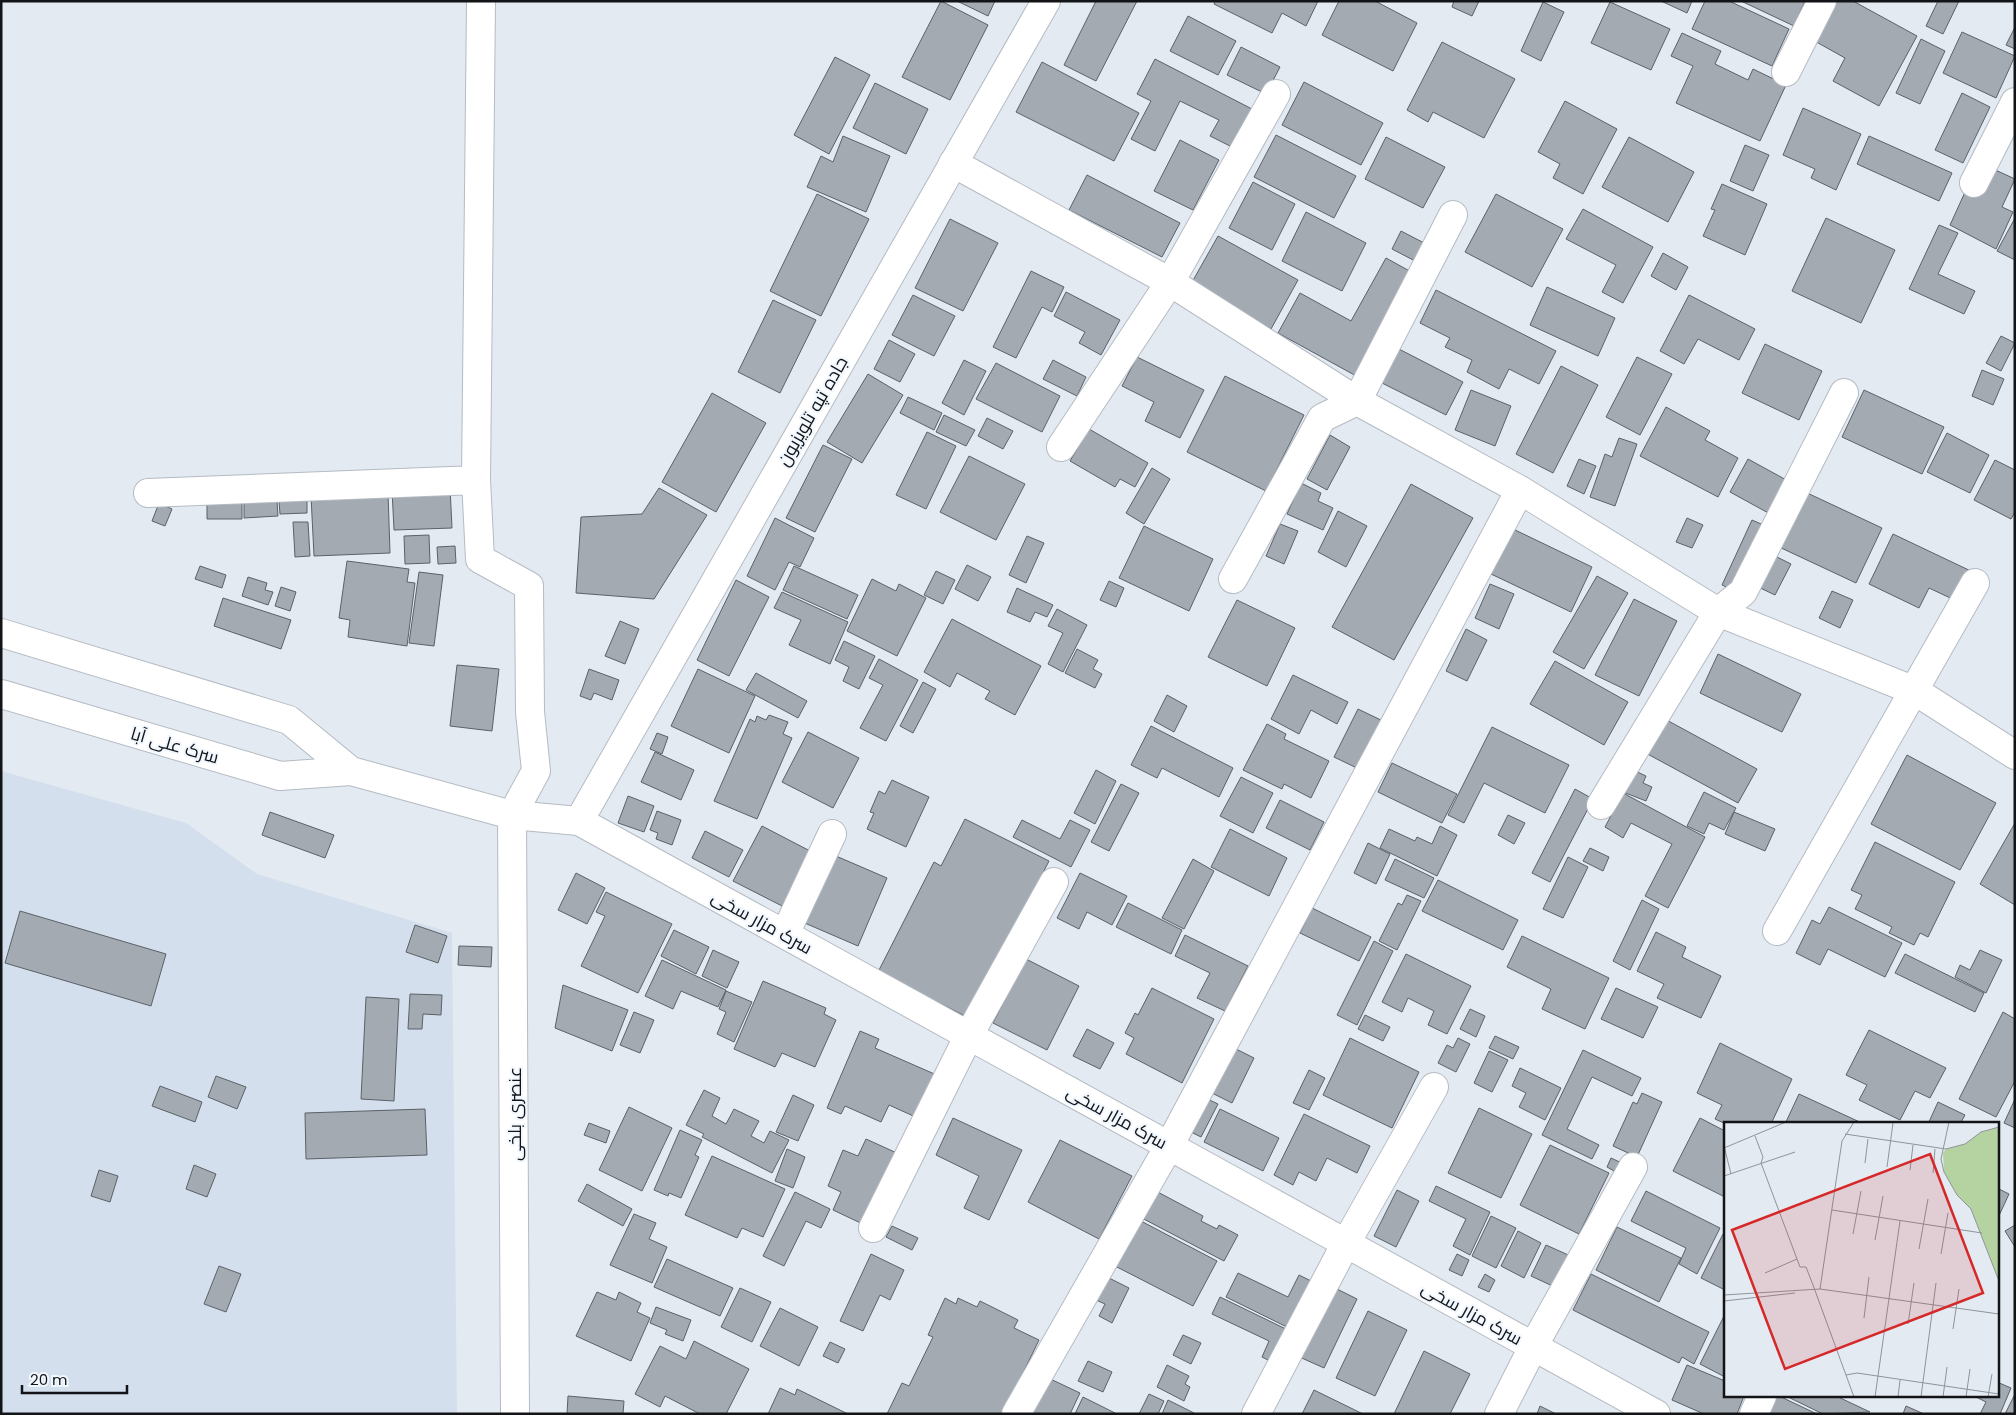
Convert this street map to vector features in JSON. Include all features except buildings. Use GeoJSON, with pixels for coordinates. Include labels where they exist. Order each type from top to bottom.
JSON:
{"type":"FeatureCollection","features":[{"type":"Feature","properties":{"kind":"street"},"geometry":{"type":"LineString","coordinates":[[481,1],[476,480],[480,559],[530,586],[530,712],[536,771],[512,815]]}},
{"type":"Feature","properties":{"kind":"street","name":"جاده تپه تلویزیون"},"geometry":{"type":"LineString","coordinates":[[578,821],[1046,1]]}},
{"type":"Feature","properties":{"kind":"street"},"geometry":{"type":"LineString","coordinates":[[1786,72],[1822,1]]}},
{"type":"Feature","properties":{"kind":"street"},"geometry":{"type":"LineString","coordinates":[[1061,447],[1170,282],[1276,94]]}},
{"type":"Feature","properties":{"kind":"street"},"geometry":{"type":"LineString","coordinates":[[1974,183],[2015,102]]}},
{"type":"Feature","properties":{"kind":"street"},"geometry":{"type":"LineString","coordinates":[[953,163],[1170,282],[1357,401],[1520,490],[1718,612],[1915,691],[2015,755]]}},
{"type":"Feature","properties":{"kind":"street"},"geometry":{"type":"LineString","coordinates":[[1234,579],[1322,418],[1357,401],[1453,215]]}},
{"type":"Feature","properties":{"kind":"street"},"geometry":{"type":"LineString","coordinates":[[1601,805],[1718,612],[1743,592],[1844,393]]}},
{"type":"Feature","properties":{"kind":"street"},"geometry":{"type":"LineString","coordinates":[[148,493],[476,480]]}},
{"type":"Feature","properties":{"kind":"street"},"geometry":{"type":"LineString","coordinates":[[1016,1414],[1169,1146],[1520,490]]}},
{"type":"Feature","properties":{"kind":"street"},"geometry":{"type":"LineString","coordinates":[[1777,931],[1975,583]]}},
{"type":"Feature","properties":{"kind":"street"},"geometry":{"type":"LineString","coordinates":[[1,633],[289,720],[351,771],[512,815],[578,821]]}},
{"type":"Feature","properties":{"kind":"street","name":"سرک علی آبا"},"geometry":{"type":"LineString","coordinates":[[1,694],[280,776],[351,771]]}},
{"type":"Feature","properties":{"kind":"street","name":"عنصری بلخی"},"geometry":{"type":"LineString","coordinates":[[512,815],[516,1414]]}},
{"type":"Feature","properties":{"kind":"street","name":"سرک مزار سخی"},"geometry":{"type":"LineString","coordinates":[[578,821],[1656,1414]]}},
{"type":"Feature","properties":{"kind":"street"},"geometry":{"type":"LineString","coordinates":[[785,934],[832,834]]}},
{"type":"Feature","properties":{"kind":"street"},"geometry":{"type":"LineString","coordinates":[[873,1228],[969,1035],[1054,882]]}},
{"type":"Feature","properties":{"kind":"street"},"geometry":{"type":"LineString","coordinates":[[1256,1414],[1346,1243],[1434,1087]]}},
{"type":"Feature","properties":{"kind":"street"},"geometry":{"type":"LineString","coordinates":[[1499,1414],[1533,1347],[1633,1167]]}},
{"type":"Feature","properties":{"kind":"street"},"geometry":{"type":"LineString","coordinates":[[1754,1414],[1761,1398]]}},
{"type":"Feature","properties":{"kind":"shaded area"},"geometry":{"type":"Polygon","coordinates":[[[1,771],[186,823],[257,874],[452,933],[457,1414],[1,1414],[1,771]]]}}]}
